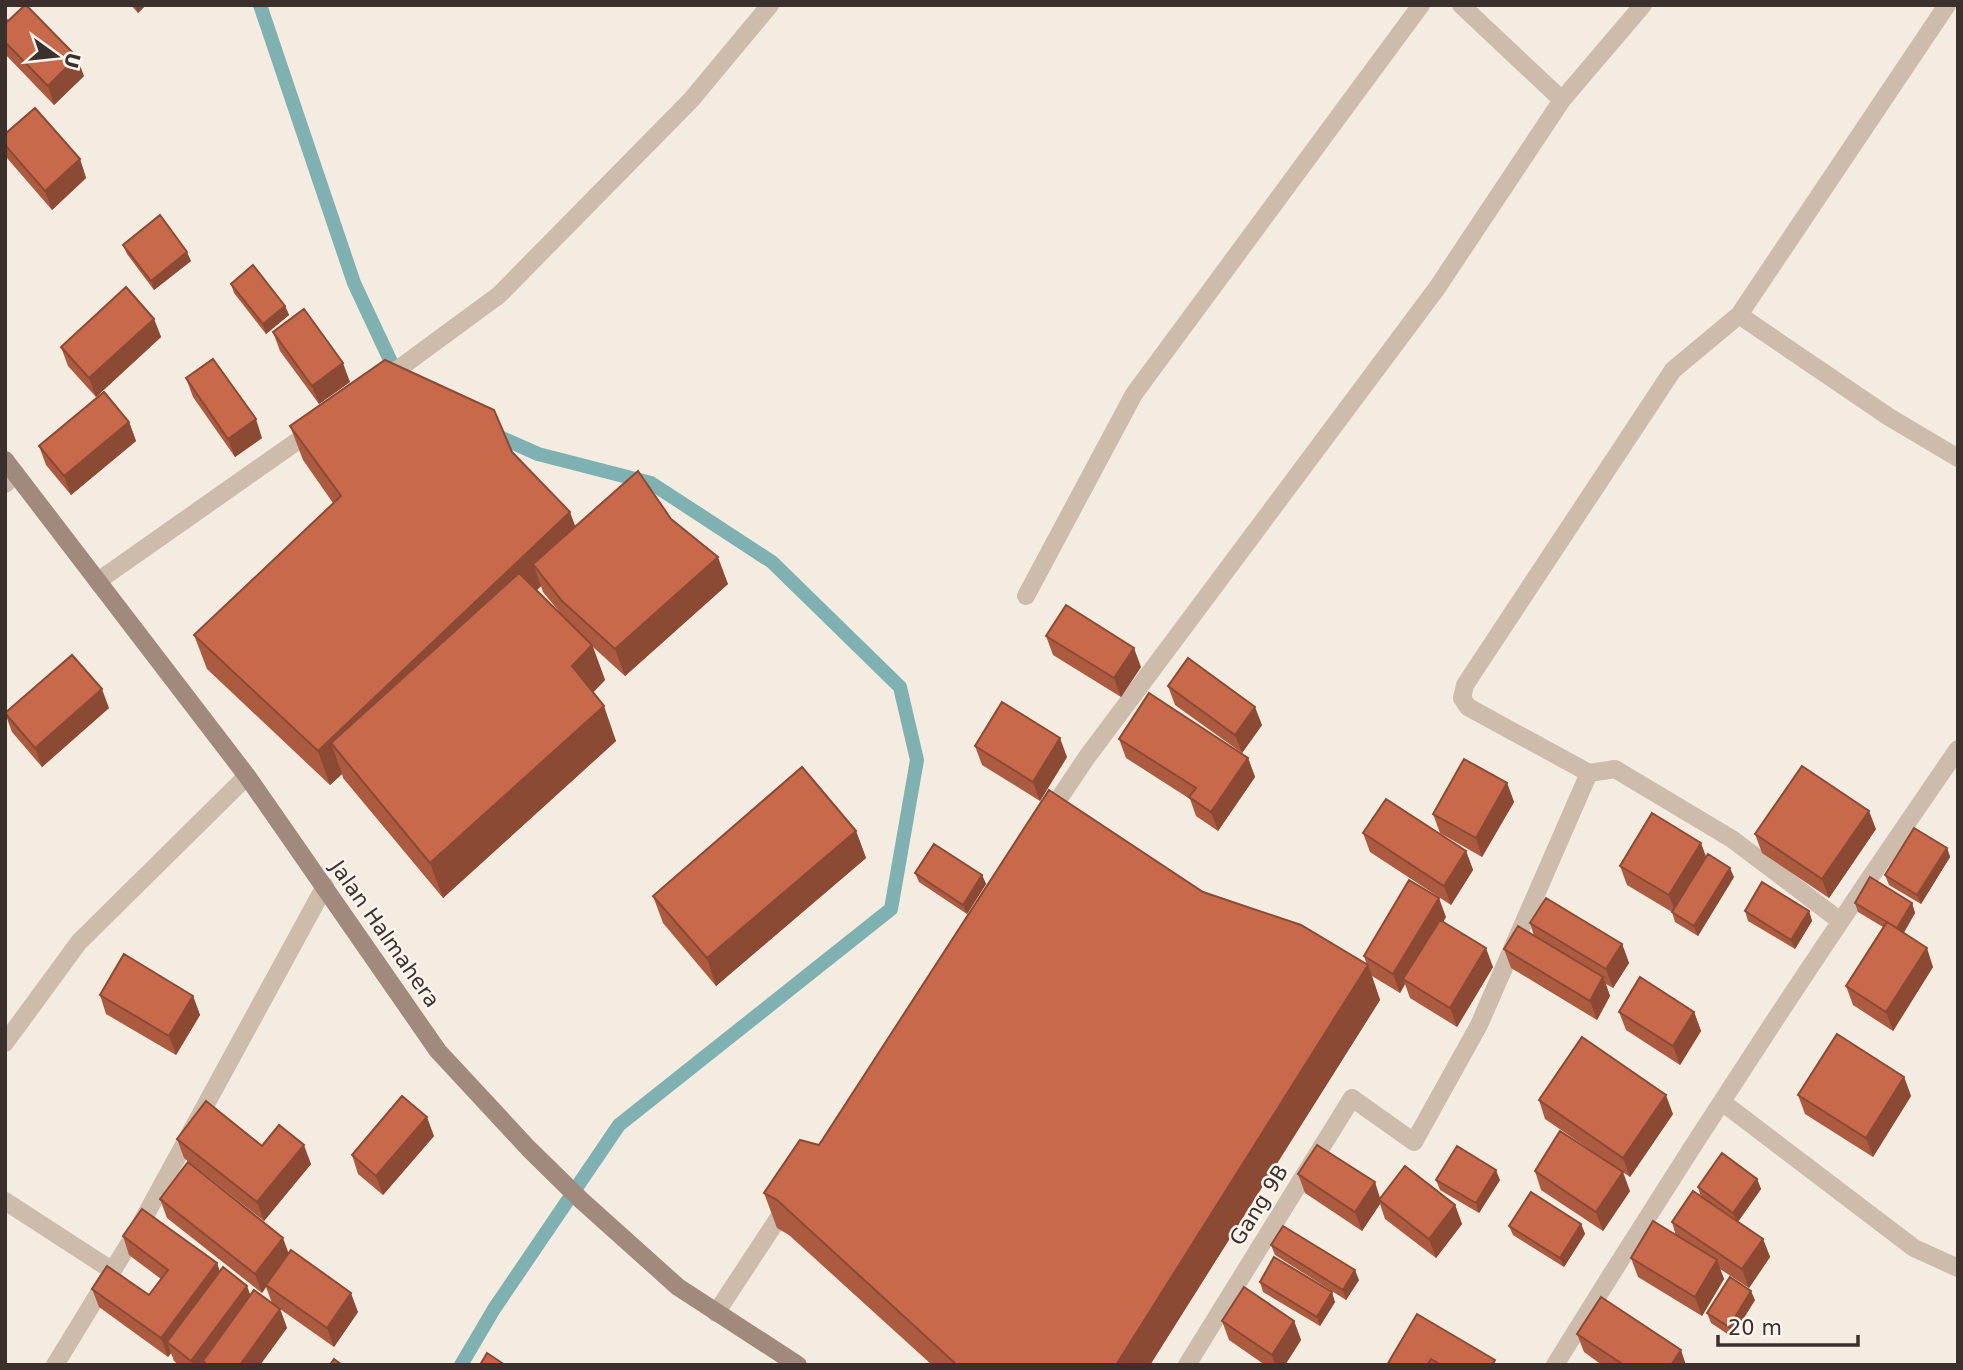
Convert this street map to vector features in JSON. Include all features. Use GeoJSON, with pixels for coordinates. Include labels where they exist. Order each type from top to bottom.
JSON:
{"type":"FeatureCollection","features":[{"type":"Feature","properties":{"kind":"street"},"geometry":{"type":"LineString","coordinates":[[366,393],[499,295],[691,100],[770,5]]}},
{"type":"Feature","properties":{"kind":"street"},"geometry":{"type":"LineString","coordinates":[[1026,596],[1134,394],[1421,5]]}},
{"type":"Feature","properties":{"kind":"street"},"geometry":{"type":"LineString","coordinates":[[1461,5],[1562,100]]}},
{"type":"Feature","properties":{"kind":"street"},"geometry":{"type":"LineString","coordinates":[[1041,826],[1095,745],[1437,288],[1562,100],[1643,5]]}},
{"type":"Feature","properties":{"kind":"street"},"geometry":{"type":"LineString","coordinates":[[1839,920],[1732,839],[1615,768],[1588,773],[1468,707],[1462,698],[1465,685],[1673,370],[1739,315],[1947,5]]}},
{"type":"Feature","properties":{"kind":"street"},"geometry":{"type":"LineString","coordinates":[[1739,315],[1889,417],[1958,458]]}},
{"type":"Feature","properties":{"kind":"street"},"geometry":{"type":"LineString","coordinates":[[98,581],[332,416]]}},
{"type":"Feature","properties":{"kind":"street","name":"Jalan Halmahera"},"geometry":{"type":"LineString","coordinates":[[9,473],[98,581],[247,776],[438,1051],[529,1149],[678,1287],[791,1363]]}},
{"type":"Feature","properties":{"kind":"street"},"geometry":{"type":"LineString","coordinates":[[1555,1365],[1627,1247],[1839,920],[1958,749]]}},
{"type":"Feature","properties":{"kind":"street","name":"Gang 9B"},"geometry":{"type":"LineString","coordinates":[[1187,1365],[1352,1098],[1414,1142],[1479,1025],[1588,773]]}},
{"type":"Feature","properties":{"kind":"street"},"geometry":{"type":"LineString","coordinates":[[5,1043],[79,942],[247,776]]}},
{"type":"Feature","properties":{"kind":"street"},"geometry":{"type":"LineString","coordinates":[[55,1365],[138,1229],[325,886]]}},
{"type":"Feature","properties":{"kind":"street"},"geometry":{"type":"LineString","coordinates":[[1722,1102],[1914,1248],[1958,1268]]}},
{"type":"Feature","properties":{"kind":"street"},"geometry":{"type":"LineString","coordinates":[[716,1313],[801,1185]]}},
{"type":"Feature","properties":{"kind":"street"},"geometry":{"type":"LineString","coordinates":[[5,1201],[113,1271]]}},
{"type":"Feature","properties":{"kind":"building"},"geometry":{"type":"Polygon","coordinates":[[[25,5],[77,57],[48,86],[5,42],[5,24],[25,5]]]}},
{"type":"Feature","properties":{"kind":"building"},"geometry":{"type":"Polygon","coordinates":[[[35,108],[80,159],[45,191],[5,145],[5,134],[35,108]]]}},
{"type":"Feature","properties":{"kind":"building"},"geometry":{"type":"Polygon","coordinates":[[[160,215],[187,252],[151,281],[123,245],[160,215]]]}},
{"type":"Feature","properties":{"kind":"building"},"geometry":{"type":"Polygon","coordinates":[[[253,265],[285,306],[263,324],[231,284],[253,265]]]}},
{"type":"Feature","properties":{"kind":"building"},"geometry":{"type":"Polygon","coordinates":[[[126,287],[154,319],[89,378],[61,347],[126,287]]]}},
{"type":"Feature","properties":{"kind":"building"},"geometry":{"type":"Polygon","coordinates":[[[304,309],[343,363],[312,386],[273,332],[304,309]]]}},
{"type":"Feature","properties":{"kind":"building"},"geometry":{"type":"Polygon","coordinates":[[[213,359],[256,419],[228,439],[186,378],[213,359]]]}},
{"type":"Feature","properties":{"kind":"building"},"geometry":{"type":"Polygon","coordinates":[[[385,360],[494,410],[512,452],[570,512],[318,751],[194,635],[341,496],[290,426],[385,360]]]}},
{"type":"Feature","properties":{"kind":"building"},"geometry":{"type":"Polygon","coordinates":[[[104,392],[129,422],[64,476],[39,446],[104,392]]]}},
{"type":"Feature","properties":{"kind":"building"},"geometry":{"type":"Polygon","coordinates":[[[638,471],[671,519],[718,557],[615,649],[562,601],[533,564],[638,471]]]}},
{"type":"Feature","properties":{"kind":"building"},"geometry":{"type":"Polygon","coordinates":[[[519,573],[592,645],[572,666],[604,706],[430,863],[331,743],[519,573]]]}},
{"type":"Feature","properties":{"kind":"building"},"geometry":{"type":"Polygon","coordinates":[[[1066,605],[1134,648],[1114,678],[1046,636],[1066,605]]]}},
{"type":"Feature","properties":{"kind":"building"},"geometry":{"type":"Polygon","coordinates":[[[72,655],[102,689],[35,748],[5,713],[72,655]]]}},
{"type":"Feature","properties":{"kind":"building"},"geometry":{"type":"Polygon","coordinates":[[[1188,658],[1255,707],[1235,735],[1168,686],[1188,658]]]}},
{"type":"Feature","properties":{"kind":"building"},"geometry":{"type":"Polygon","coordinates":[[[1149,693],[1248,758],[1211,812],[1189,797],[1196,788],[1119,739],[1149,693]]]}},
{"type":"Feature","properties":{"kind":"building"},"geometry":{"type":"Polygon","coordinates":[[[1002,702],[1060,738],[1033,782],[975,746],[1002,702]]]}},
{"type":"Feature","properties":{"kind":"building"},"geometry":{"type":"Polygon","coordinates":[[[1464,759],[1507,783],[1476,838],[1433,814],[1464,759]]]}},
{"type":"Feature","properties":{"kind":"building"},"geometry":{"type":"Polygon","coordinates":[[[1802,766],[1869,811],[1822,879],[1755,834],[1802,766]]]}},
{"type":"Feature","properties":{"kind":"building"},"geometry":{"type":"Polygon","coordinates":[[[802,767],[856,831],[707,958],[653,896],[802,767]]]}},
{"type":"Feature","properties":{"kind":"building"},"geometry":{"type":"Polygon","coordinates":[[[1049,790],[1203,892],[1301,925],[1368,965],[1116,1365],[957,1365],[777,1200],[764,1193],[800,1140],[819,1145],[1049,790]]]}},
{"type":"Feature","properties":{"kind":"building"},"geometry":{"type":"Polygon","coordinates":[[[1386,799],[1466,851],[1444,886],[1363,833],[1386,799]]]}},
{"type":"Feature","properties":{"kind":"building"},"geometry":{"type":"Polygon","coordinates":[[[1652,813],[1701,843],[1669,895],[1620,866],[1652,813]]]}},
{"type":"Feature","properties":{"kind":"building"},"geometry":{"type":"Polygon","coordinates":[[[1914,828],[1947,848],[1917,895],[1885,875],[1914,828]]]}},
{"type":"Feature","properties":{"kind":"building"},"geometry":{"type":"Polygon","coordinates":[[[934,844],[982,875],[963,905],[915,873],[934,844]]]}},
{"type":"Feature","properties":{"kind":"building"},"geometry":{"type":"Polygon","coordinates":[[[1708,854],[1730,868],[1694,926],[1672,912],[1708,854]]]}},
{"type":"Feature","properties":{"kind":"building"},"geometry":{"type":"Polygon","coordinates":[[[1870,877],[1912,903],[1897,928],[1855,903],[1870,877]]]}},
{"type":"Feature","properties":{"kind":"building"},"geometry":{"type":"Polygon","coordinates":[[[1409,880],[1439,898],[1393,974],[1364,956],[1409,880]]]}},
{"type":"Feature","properties":{"kind":"building"},"geometry":{"type":"Polygon","coordinates":[[[1762,882],[1809,911],[1791,940],[1745,911],[1762,882]]]}},
{"type":"Feature","properties":{"kind":"building"},"geometry":{"type":"Polygon","coordinates":[[[1546,898],[1622,944],[1606,969],[1530,923],[1546,898]]]}},
{"type":"Feature","properties":{"kind":"building"},"geometry":{"type":"Polygon","coordinates":[[[1440,920],[1486,948],[1450,1008],[1403,979],[1440,920]]]}},
{"type":"Feature","properties":{"kind":"building"},"geometry":{"type":"Polygon","coordinates":[[[1887,922],[1927,948],[1886,1012],[1846,986],[1887,922]]]}},
{"type":"Feature","properties":{"kind":"building"},"geometry":{"type":"Polygon","coordinates":[[[1518,926],[1603,977],[1590,1001],[1504,949],[1518,926]]]}},
{"type":"Feature","properties":{"kind":"building"},"geometry":{"type":"Polygon","coordinates":[[[124,954],[193,996],[169,1036],[100,995],[124,954]]]}},
{"type":"Feature","properties":{"kind":"building"},"geometry":{"type":"Polygon","coordinates":[[[1640,977],[1694,1012],[1673,1046],[1619,1012],[1640,977]]]}},
{"type":"Feature","properties":{"kind":"building"},"geometry":{"type":"Polygon","coordinates":[[[1837,1034],[1904,1077],[1866,1138],[1798,1095],[1837,1034]]]}},
{"type":"Feature","properties":{"kind":"building"},"geometry":{"type":"Polygon","coordinates":[[[1582,1037],[1666,1095],[1623,1158],[1539,1100],[1582,1037]]]}},
{"type":"Feature","properties":{"kind":"building"},"geometry":{"type":"Polygon","coordinates":[[[402,1096],[427,1117],[376,1176],[352,1155],[402,1096]]]}},
{"type":"Feature","properties":{"kind":"building"},"geometry":{"type":"Polygon","coordinates":[[[206,1101],[262,1146],[279,1125],[304,1145],[257,1202],[177,1139],[206,1101]]]}},
{"type":"Feature","properties":{"kind":"building"},"geometry":{"type":"Polygon","coordinates":[[[1560,1131],[1623,1172],[1596,1212],[1535,1171],[1560,1131]]]}},
{"type":"Feature","properties":{"kind":"building"},"geometry":{"type":"Polygon","coordinates":[[[1317,1145],[1375,1182],[1355,1212],[1298,1174],[1317,1145]]]}},
{"type":"Feature","properties":{"kind":"building"},"geometry":{"type":"Polygon","coordinates":[[[1457,1146],[1496,1170],[1476,1203],[1436,1180],[1457,1146]]]}},
{"type":"Feature","properties":{"kind":"building"},"geometry":{"type":"Polygon","coordinates":[[[1722,1153],[1757,1179],[1733,1213],[1698,1187],[1722,1153]]]}},
{"type":"Feature","properties":{"kind":"building"},"geometry":{"type":"Polygon","coordinates":[[[188,1162],[283,1238],[255,1274],[160,1199],[188,1162]]]}},
{"type":"Feature","properties":{"kind":"building"},"geometry":{"type":"Polygon","coordinates":[[[1405,1166],[1455,1205],[1429,1239],[1379,1200],[1405,1166]]]}},
{"type":"Feature","properties":{"kind":"building"},"geometry":{"type":"Polygon","coordinates":[[[1693,1191],[1763,1239],[1742,1269],[1672,1222],[1693,1191]]]}},
{"type":"Feature","properties":{"kind":"building"},"geometry":{"type":"Polygon","coordinates":[[[1531,1192],[1581,1224],[1560,1258],[1509,1226],[1531,1192]]]}},
{"type":"Feature","properties":{"kind":"building"},"geometry":{"type":"Polygon","coordinates":[[[142,1209],[217,1263],[161,1338],[92,1289],[107,1266],[149,1295],[168,1270],[123,1236],[142,1209]]]}},
{"type":"Feature","properties":{"kind":"building"},"geometry":{"type":"Polygon","coordinates":[[[1653,1221],[1717,1260],[1695,1297],[1631,1258],[1653,1221]]]}},
{"type":"Feature","properties":{"kind":"building"},"geometry":{"type":"Polygon","coordinates":[[[1283,1226],[1355,1270],[1343,1290],[1271,1245],[1283,1226]]]}},
{"type":"Feature","properties":{"kind":"building"},"geometry":{"type":"Polygon","coordinates":[[[291,1250],[351,1293],[327,1328],[266,1285],[291,1250]]]}},
{"type":"Feature","properties":{"kind":"building"},"geometry":{"type":"Polygon","coordinates":[[[1274,1257],[1332,1292],[1317,1317],[1260,1282],[1274,1257]]]}},
{"type":"Feature","properties":{"kind":"building"},"geometry":{"type":"Polygon","coordinates":[[[223,1267],[247,1286],[191,1361],[167,1342],[223,1267]]]}},
{"type":"Feature","properties":{"kind":"building"},"geometry":{"type":"Polygon","coordinates":[[[1730,1277],[1751,1291],[1729,1327],[1707,1313],[1730,1277]]]}},
{"type":"Feature","properties":{"kind":"building"},"geometry":{"type":"Polygon","coordinates":[[[1244,1287],[1294,1321],[1272,1355],[1222,1321],[1244,1287]]]}},
{"type":"Feature","properties":{"kind":"building"},"geometry":{"type":"Polygon","coordinates":[[[254,1290],[280,1309],[240,1365],[208,1365],[203,1361],[254,1290]]]}},
{"type":"Feature","properties":{"kind":"building"},"geometry":{"type":"Polygon","coordinates":[[[1601,1297],[1681,1350],[1671,1365],[1624,1365],[1577,1334],[1601,1297]]]}},
{"type":"Feature","properties":{"kind":"building"},"geometry":{"type":"Polygon","coordinates":[[[1417,1314],[1495,1360],[1492,1365],[1441,1365],[1431,1359],[1427,1365],[1387,1365],[1417,1314]]]}},
{"type":"Feature","properties":{"kind":"building"},"geometry":{"type":"Polygon","coordinates":[[[487,1353],[505,1365],[480,1365],[487,1353]]]}},
{"type":"Feature","properties":{"kind":"building"},"geometry":{"type":"Polygon","coordinates":[[[334,1359],[342,1365],[330,1365],[334,1359]]]}},
{"type":"Feature","properties":{"kind":"waterway"},"geometry":{"type":"LineString","coordinates":[[260,5],[354,283],[398,377]]}},
{"type":"Feature","properties":{"kind":"waterway"},"geometry":{"type":"LineString","coordinates":[[461,1365],[494,1309],[619,1125],[891,909],[917,760],[900,687],[772,562],[651,483],[538,454],[493,434]]}}]}
